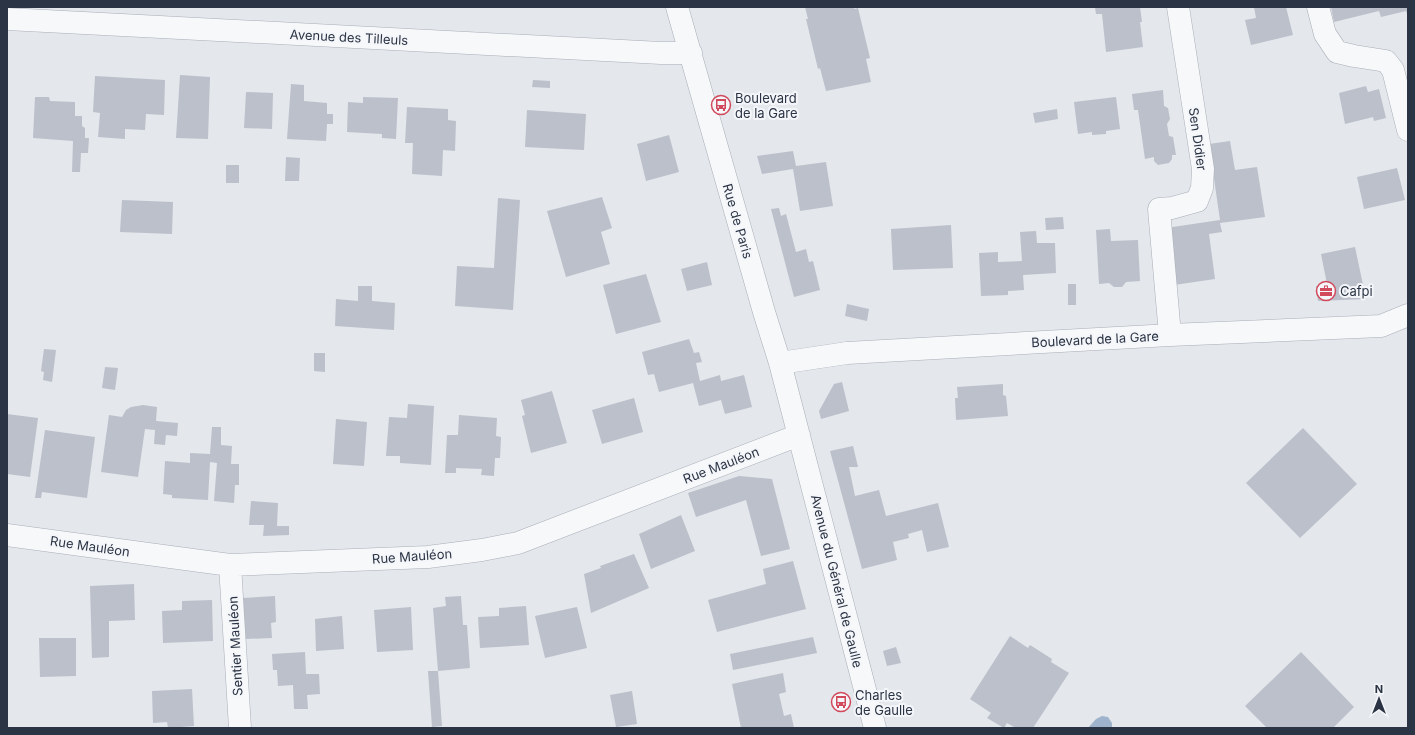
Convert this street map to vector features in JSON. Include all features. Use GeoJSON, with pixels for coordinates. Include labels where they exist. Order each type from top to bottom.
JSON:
{"type":"FeatureCollection","features":[{"type":"Feature","properties":{"kind":"street","name":"Rue de Paris"},"geometry":{"type":"LineString","coordinates":[[677,7],[780,364],[798,435]]}},
{"type":"Feature","properties":{"kind":"street","name":"Sen Didier"},"geometry":{"type":"LineString","coordinates":[[1170,335],[1159,209],[1172,208],[1197,201],[1202,188],[1203,169],[1178,7]]}},
{"type":"Feature","properties":{"kind":"street"},"geometry":{"type":"LineString","coordinates":[[1318,7],[1325,34],[1336,52],[1386,61],[1393,70],[1408,130]]}},
{"type":"Feature","properties":{"kind":"street","name":"Avenue des Tilleuls"},"geometry":{"type":"LineString","coordinates":[[7,19],[661,53],[691,53]]}},
{"type":"Feature","properties":{"kind":"street","name":"Boulevard de la Gare"},"geometry":{"type":"LineString","coordinates":[[780,364],[847,352],[1170,335],[1381,326],[1408,315]]}},
{"type":"Feature","properties":{"kind":"street","name":"Rue Mauléon"},"geometry":{"type":"LineString","coordinates":[[7,535],[230,565],[428,557],[482,550],[518,543],[798,435]]}},
{"type":"Feature","properties":{"kind":"street","name":"Avenue du Général de Gaulle"},"geometry":{"type":"LineString","coordinates":[[798,435],[874,728]]}},
{"type":"Feature","properties":{"kind":"street","name":"Sentier Mauléon"},"geometry":{"type":"LineString","coordinates":[[230,565],[240,728]]}},
{"type":"Feature","properties":{"kind":"water"},"geometry":{"type":"Polygon","coordinates":[[[1102,716],[1108,717],[1112,723],[1112,728],[1088,728],[1096,719],[1102,716]]]}},
{"type":"Feature","properties":{"kind":"building"},"geometry":{"type":"Polygon","coordinates":[[[805,7],[858,8],[870,58],[866,59],[871,82],[826,91],[820,68],[818,69],[806,19],[808,19],[805,7]]]}},
{"type":"Feature","properties":{"kind":"building"},"geometry":{"type":"Polygon","coordinates":[[[1095,7],[1140,7],[1143,47],[1106,52],[1102,14],[1096,14],[1095,7]]]}},
{"type":"Feature","properties":{"kind":"building"},"geometry":{"type":"Polygon","coordinates":[[[1254,7],[1286,7],[1293,35],[1251,45],[1245,20],[1256,18],[1254,7]]]}},
{"type":"Feature","properties":{"kind":"building"},"geometry":{"type":"Polygon","coordinates":[[[1331,7],[1408,7],[1408,17],[1406,11],[1381,17],[1379,11],[1334,22],[1331,7]]]}},
{"type":"Feature","properties":{"kind":"building"},"geometry":{"type":"Polygon","coordinates":[[[180,75],[210,77],[208,139],[176,138],[180,75]]]}},
{"type":"Feature","properties":{"kind":"building"},"geometry":{"type":"Polygon","coordinates":[[[95,76],[165,80],[164,115],[146,114],[145,130],[125,129],[125,139],[98,137],[100,113],[93,112],[95,76]]]}},
{"type":"Feature","properties":{"kind":"building"},"geometry":{"type":"Polygon","coordinates":[[[533,80],[550,81],[550,88],[532,87],[533,80]]]}},
{"type":"Feature","properties":{"kind":"building"},"geometry":{"type":"Polygon","coordinates":[[[291,84],[304,85],[304,101],[327,103],[327,114],[333,114],[333,124],[327,124],[326,141],[287,139],[291,84]]]}},
{"type":"Feature","properties":{"kind":"building"},"geometry":{"type":"Polygon","coordinates":[[[1366,86],[1368,92],[1379,89],[1386,118],[1374,121],[1373,117],[1345,124],[1339,93],[1366,86]]]}},
{"type":"Feature","properties":{"kind":"building"},"geometry":{"type":"Polygon","coordinates":[[[1163,90],[1164,106],[1168,108],[1170,119],[1167,124],[1169,136],[1173,137],[1176,155],[1172,155],[1172,159],[1169,163],[1158,165],[1154,161],[1154,157],[1145,159],[1138,110],[1134,110],[1132,94],[1163,90]]]}},
{"type":"Feature","properties":{"kind":"building"},"geometry":{"type":"Polygon","coordinates":[[[246,92],[273,93],[272,129],[244,128],[246,92]]]}},
{"type":"Feature","properties":{"kind":"building"},"geometry":{"type":"Polygon","coordinates":[[[35,97],[49,97],[50,101],[75,102],[75,116],[82,116],[82,126],[85,128],[85,138],[89,138],[88,153],[81,153],[80,172],[72,172],[73,141],[33,138],[35,97]]]}},
{"type":"Feature","properties":{"kind":"building"},"geometry":{"type":"Polygon","coordinates":[[[363,97],[398,98],[396,139],[382,138],[382,134],[347,132],[348,102],[363,103],[363,97]]]}},
{"type":"Feature","properties":{"kind":"building"},"geometry":{"type":"Polygon","coordinates":[[[1116,97],[1120,129],[1106,131],[1106,134],[1092,135],[1092,132],[1078,134],[1074,102],[1116,97]]]}},
{"type":"Feature","properties":{"kind":"building"},"geometry":{"type":"Polygon","coordinates":[[[407,107],[448,109],[448,120],[456,121],[455,151],[443,150],[442,176],[412,174],[413,143],[405,143],[407,107]]]}},
{"type":"Feature","properties":{"kind":"building"},"geometry":{"type":"Polygon","coordinates":[[[1057,109],[1058,119],[1035,123],[1033,113],[1057,109]]]}},
{"type":"Feature","properties":{"kind":"building"},"geometry":{"type":"Polygon","coordinates":[[[527,110],[586,114],[584,150],[525,147],[527,110]]]}},
{"type":"Feature","properties":{"kind":"building"},"geometry":{"type":"Polygon","coordinates":[[[669,135],[679,172],[646,181],[637,144],[669,135]]]}},
{"type":"Feature","properties":{"kind":"building"},"geometry":{"type":"Polygon","coordinates":[[[1230,141],[1235,170],[1257,167],[1265,217],[1220,223],[1222,232],[1209,234],[1215,279],[1174,285],[1166,228],[1220,220],[1209,144],[1230,141]]]}},
{"type":"Feature","properties":{"kind":"building"},"geometry":{"type":"Polygon","coordinates":[[[793,151],[796,166],[826,162],[833,206],[800,211],[793,169],[762,174],[757,156],[793,151]]]}},
{"type":"Feature","properties":{"kind":"building"},"geometry":{"type":"Polygon","coordinates":[[[286,157],[300,158],[299,181],[285,181],[286,157]]]}},
{"type":"Feature","properties":{"kind":"building"},"geometry":{"type":"Polygon","coordinates":[[[226,165],[239,165],[239,183],[226,183],[226,165]]]}},
{"type":"Feature","properties":{"kind":"building"},"geometry":{"type":"Polygon","coordinates":[[[1397,168],[1405,200],[1364,209],[1357,177],[1397,168]]]}},
{"type":"Feature","properties":{"kind":"building"},"geometry":{"type":"Polygon","coordinates":[[[602,197],[612,228],[601,232],[610,264],[566,277],[547,211],[602,197]]]}},
{"type":"Feature","properties":{"kind":"building"},"geometry":{"type":"Polygon","coordinates":[[[498,198],[520,200],[513,310],[455,306],[457,266],[494,268],[498,198]]]}},
{"type":"Feature","properties":{"kind":"building"},"geometry":{"type":"Polygon","coordinates":[[[122,200],[173,202],[172,234],[120,232],[122,200]]]}},
{"type":"Feature","properties":{"kind":"building"},"geometry":{"type":"Polygon","coordinates":[[[779,208],[781,216],[786,214],[796,252],[806,249],[809,262],[813,261],[820,290],[794,297],[771,209],[779,208]]]}},
{"type":"Feature","properties":{"kind":"building"},"geometry":{"type":"Polygon","coordinates":[[[1063,217],[1064,229],[1046,230],[1045,218],[1063,217]]]}},
{"type":"Feature","properties":{"kind":"building"},"geometry":{"type":"Polygon","coordinates":[[[951,225],[953,268],[893,270],[891,229],[951,225]]]}},
{"type":"Feature","properties":{"kind":"building"},"geometry":{"type":"Polygon","coordinates":[[[1110,229],[1111,241],[1138,240],[1140,281],[1126,282],[1122,287],[1114,287],[1109,283],[1099,284],[1096,230],[1110,229]]]}},
{"type":"Feature","properties":{"kind":"building"},"geometry":{"type":"Polygon","coordinates":[[[1036,231],[1037,243],[1055,243],[1056,273],[1023,275],[1024,290],[1008,291],[1008,295],[981,296],[979,253],[998,252],[998,262],[1022,261],[1020,232],[1036,231]]]}},
{"type":"Feature","properties":{"kind":"building"},"geometry":{"type":"Polygon","coordinates":[[[1355,247],[1366,299],[1318,301],[1316,286],[1327,284],[1321,254],[1355,247]]]}},
{"type":"Feature","properties":{"kind":"building"},"geometry":{"type":"Polygon","coordinates":[[[707,262],[712,285],[687,291],[681,269],[707,262]]]}},
{"type":"Feature","properties":{"kind":"building"},"geometry":{"type":"Polygon","coordinates":[[[646,274],[661,322],[616,334],[603,285],[646,274]]]}},
{"type":"Feature","properties":{"kind":"building"},"geometry":{"type":"Polygon","coordinates":[[[1068,284],[1076,284],[1076,305],[1068,305],[1068,284]]]}},
{"type":"Feature","properties":{"kind":"building"},"geometry":{"type":"Polygon","coordinates":[[[358,286],[372,286],[372,301],[395,303],[394,330],[335,326],[336,299],[358,301],[358,286]]]}},
{"type":"Feature","properties":{"kind":"building"},"geometry":{"type":"Polygon","coordinates":[[[847,304],[869,309],[867,321],[845,316],[847,304]]]}},
{"type":"Feature","properties":{"kind":"building"},"geometry":{"type":"Polygon","coordinates":[[[689,339],[694,353],[699,352],[702,362],[696,363],[700,381],[720,375],[721,381],[744,375],[752,407],[725,414],[721,400],[699,406],[693,383],[659,392],[654,374],[648,375],[642,352],[689,339]]]}},
{"type":"Feature","properties":{"kind":"building"},"geometry":{"type":"Polygon","coordinates":[[[44,349],[56,350],[52,382],[43,380],[44,372],[41,371],[44,349]]]}},
{"type":"Feature","properties":{"kind":"building"},"geometry":{"type":"Polygon","coordinates":[[[314,353],[325,353],[325,372],[314,371],[314,353]]]}},
{"type":"Feature","properties":{"kind":"building"},"geometry":{"type":"Polygon","coordinates":[[[105,367],[118,368],[115,390],[102,388],[105,367]]]}},
{"type":"Feature","properties":{"kind":"building"},"geometry":{"type":"Polygon","coordinates":[[[842,382],[849,411],[821,419],[819,411],[834,384],[842,382]]]}},
{"type":"Feature","properties":{"kind":"building"},"geometry":{"type":"Polygon","coordinates":[[[1003,384],[1003,395],[1006,396],[1008,416],[956,420],[955,398],[958,398],[957,387],[1003,384]]]}},
{"type":"Feature","properties":{"kind":"building"},"geometry":{"type":"Polygon","coordinates":[[[552,391],[567,443],[531,453],[522,416],[525,415],[521,400],[552,391]]]}},
{"type":"Feature","properties":{"kind":"building"},"geometry":{"type":"Polygon","coordinates":[[[634,398],[643,432],[602,444],[592,410],[634,398]]]}},
{"type":"Feature","properties":{"kind":"building"},"geometry":{"type":"Polygon","coordinates":[[[408,404],[434,406],[431,465],[400,463],[400,456],[386,456],[389,417],[407,418],[408,404]]]}},
{"type":"Feature","properties":{"kind":"building"},"geometry":{"type":"Polygon","coordinates":[[[143,405],[157,407],[156,421],[178,423],[177,436],[166,435],[165,445],[154,444],[155,430],[145,429],[138,477],[101,472],[109,415],[122,417],[126,410],[131,407],[143,405]]]}},
{"type":"Feature","properties":{"kind":"building"},"geometry":{"type":"Polygon","coordinates":[[[7,414],[38,418],[30,477],[7,474],[7,414]]]}},
{"type":"Feature","properties":{"kind":"building"},"geometry":{"type":"Polygon","coordinates":[[[459,415],[497,418],[496,436],[501,437],[500,458],[495,458],[494,476],[481,475],[482,469],[456,468],[456,473],[445,473],[447,435],[458,435],[459,415]]]}},
{"type":"Feature","properties":{"kind":"building"},"geometry":{"type":"Polygon","coordinates":[[[336,419],[367,422],[364,466],[333,464],[336,419]]]}},
{"type":"Feature","properties":{"kind":"building"},"geometry":{"type":"Polygon","coordinates":[[[212,427],[221,427],[221,445],[232,446],[231,464],[239,464],[239,485],[235,485],[234,503],[214,501],[217,463],[210,462],[208,500],[172,498],[172,495],[163,494],[165,461],[190,463],[190,453],[210,454],[212,427]]]}},
{"type":"Feature","properties":{"kind":"building"},"geometry":{"type":"Polygon","coordinates":[[[1303,428],[1357,484],[1300,538],[1246,483],[1303,428]]]}},
{"type":"Feature","properties":{"kind":"building"},"geometry":{"type":"Polygon","coordinates":[[[45,430],[95,437],[87,498],[42,492],[41,498],[35,498],[45,430]]]}},
{"type":"Feature","properties":{"kind":"building"},"geometry":{"type":"Polygon","coordinates":[[[853,446],[858,467],[849,467],[855,496],[879,490],[886,516],[938,503],[949,547],[927,552],[922,530],[908,534],[909,538],[893,542],[897,560],[862,569],[830,451],[853,446]]]}},
{"type":"Feature","properties":{"kind":"building"},"geometry":{"type":"Polygon","coordinates":[[[739,476],[772,479],[790,549],[761,556],[746,500],[696,517],[688,493],[739,476]]]}},
{"type":"Feature","properties":{"kind":"building"},"geometry":{"type":"Polygon","coordinates":[[[251,501],[278,503],[277,526],[289,526],[289,535],[263,536],[264,525],[249,525],[251,501]]]}},
{"type":"Feature","properties":{"kind":"building"},"geometry":{"type":"Polygon","coordinates":[[[681,515],[695,551],[651,569],[639,534],[681,515]]]}},
{"type":"Feature","properties":{"kind":"building"},"geometry":{"type":"Polygon","coordinates":[[[634,554],[649,588],[591,613],[584,574],[601,568],[600,566],[634,554]]]}},
{"type":"Feature","properties":{"kind":"building"},"geometry":{"type":"Polygon","coordinates":[[[793,561],[806,609],[717,632],[708,600],[766,584],[763,569],[793,561]]]}},
{"type":"Feature","properties":{"kind":"building"},"geometry":{"type":"Polygon","coordinates":[[[134,584],[135,620],[109,621],[109,657],[92,658],[90,586],[134,584]]]}},
{"type":"Feature","properties":{"kind":"building"},"geometry":{"type":"Polygon","coordinates":[[[275,596],[276,622],[271,623],[272,638],[245,639],[243,598],[275,596]]]}},
{"type":"Feature","properties":{"kind":"building"},"geometry":{"type":"Polygon","coordinates":[[[461,596],[463,625],[467,625],[470,668],[438,671],[433,608],[446,606],[445,597],[461,596]]]}},
{"type":"Feature","properties":{"kind":"building"},"geometry":{"type":"Polygon","coordinates":[[[212,600],[213,641],[163,643],[162,611],[182,610],[182,601],[212,600]]]}},
{"type":"Feature","properties":{"kind":"building"},"geometry":{"type":"Polygon","coordinates":[[[526,606],[529,645],[480,648],[478,617],[499,616],[499,608],[526,606]]]}},
{"type":"Feature","properties":{"kind":"building"},"geometry":{"type":"Polygon","coordinates":[[[411,607],[413,650],[377,652],[374,610],[411,607]]]}},
{"type":"Feature","properties":{"kind":"building"},"geometry":{"type":"Polygon","coordinates":[[[577,607],[587,648],[545,658],[535,616],[577,607]]]}},
{"type":"Feature","properties":{"kind":"building"},"geometry":{"type":"Polygon","coordinates":[[[342,616],[344,649],[316,651],[315,619],[342,616]]]}},
{"type":"Feature","properties":{"kind":"building"},"geometry":{"type":"Polygon","coordinates":[[[1010,636],[1028,648],[1030,645],[1052,659],[1051,662],[1069,673],[1033,728],[1016,728],[1007,723],[1004,728],[987,718],[991,713],[970,699],[1010,636]]]}},
{"type":"Feature","properties":{"kind":"building"},"geometry":{"type":"Polygon","coordinates":[[[813,637],[817,653],[733,670],[730,654],[813,637]]]}},
{"type":"Feature","properties":{"kind":"building"},"geometry":{"type":"Polygon","coordinates":[[[39,638],[76,638],[76,676],[40,677],[39,638]]]}},
{"type":"Feature","properties":{"kind":"building"},"geometry":{"type":"Polygon","coordinates":[[[896,647],[901,663],[887,666],[883,651],[896,647]]]}},
{"type":"Feature","properties":{"kind":"building"},"geometry":{"type":"Polygon","coordinates":[[[305,652],[306,674],[319,674],[320,694],[307,695],[308,709],[294,709],[293,685],[278,686],[277,670],[273,670],[272,654],[305,652]]]}},
{"type":"Feature","properties":{"kind":"building"},"geometry":{"type":"Polygon","coordinates":[[[1301,652],[1354,707],[1333,728],[1267,728],[1245,706],[1301,652]]]}},
{"type":"Feature","properties":{"kind":"building"},"geometry":{"type":"Polygon","coordinates":[[[428,671],[438,671],[442,726],[432,727],[428,671]]]}},
{"type":"Feature","properties":{"kind":"building"},"geometry":{"type":"Polygon","coordinates":[[[783,673],[786,692],[779,694],[784,716],[791,714],[794,728],[741,728],[732,684],[783,673]]]}},
{"type":"Feature","properties":{"kind":"building"},"geometry":{"type":"Polygon","coordinates":[[[192,689],[194,726],[168,728],[167,722],[153,723],[152,691],[192,689]]]}},
{"type":"Feature","properties":{"kind":"building"},"geometry":{"type":"Polygon","coordinates":[[[632,691],[637,724],[616,727],[610,695],[632,691]]]}},
{"type":"Feature","properties":{"kind":"place","name":"Boulevard de la Gare"},"geometry":{"type":"Point","coordinates":[721,105]}},
{"type":"Feature","properties":{"kind":"place","name":"Cafpi"},"geometry":{"type":"Point","coordinates":[1326,291]}},
{"type":"Feature","properties":{"kind":"place","name":"Charles de Gaulle"},"geometry":{"type":"Point","coordinates":[841,702]}}]}
